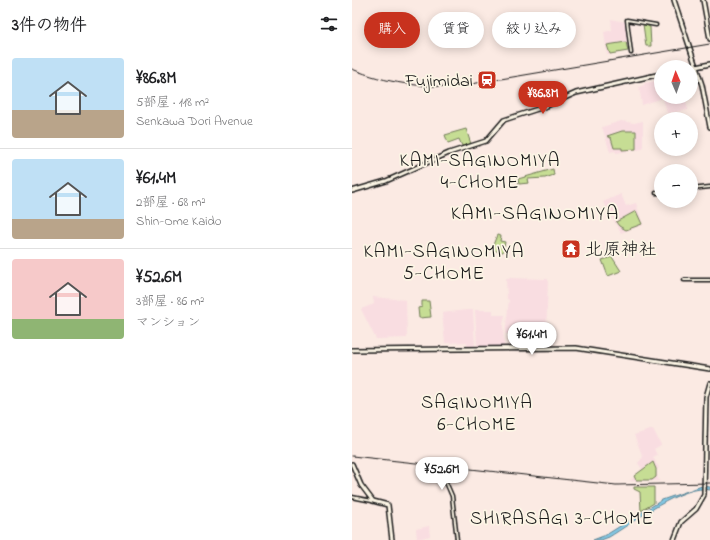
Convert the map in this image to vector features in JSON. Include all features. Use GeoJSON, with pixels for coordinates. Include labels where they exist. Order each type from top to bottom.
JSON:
{"type":"FeatureCollection","features":[{"type":"Feature","properties":{"kind":"main road"},"geometry":{"type":"LineString","coordinates":[[674,0],[694,60]]}},
{"type":"Feature","properties":{"kind":"main road"},"geometry":{"type":"LineString","coordinates":[[703,0],[710,40]]}},
{"type":"Feature","properties":{"kind":"main road"},"geometry":{"type":"LineString","coordinates":[[698,67],[710,64]]}},
{"type":"Feature","properties":{"kind":"main road"},"geometry":{"type":"LineString","coordinates":[[698,73],[702,85],[710,127]]}},
{"type":"Feature","properties":{"kind":"main road"},"geometry":{"type":"LineString","coordinates":[[352,191],[386,181],[449,153],[486,141],[504,120],[547,106],[576,93],[654,76]]}},
{"type":"Feature","properties":{"kind":"main road"},"geometry":{"type":"LineString","coordinates":[[352,350],[576,348],[710,369]]}},
{"type":"Feature","properties":{"kind":"main road"},"geometry":{"type":"LineString","coordinates":[[674,540],[681,522],[699,506],[704,496],[706,395],[710,383]]}},
{"type":"Feature","properties":{"kind":"main road"},"geometry":{"type":"LineString","coordinates":[[352,464],[361,485],[372,501],[388,505],[392,540]]}},
{"type":"Feature","properties":{"kind":"street"},"geometry":{"type":"LineString","coordinates":[[631,53],[627,20],[656,25]]}},
{"type":"Feature","properties":{"kind":"street"},"geometry":{"type":"LineString","coordinates":[[698,188],[710,187]]}},
{"type":"Feature","properties":{"kind":"street"},"geometry":{"type":"LineString","coordinates":[[684,280],[710,280]]}},
{"type":"Feature","properties":{"kind":"street"},"geometry":{"type":"LineString","coordinates":[[442,473],[452,496],[457,540]]}},
{"type":"Feature","properties":{"kind":"street"},"geometry":{"type":"LineString","coordinates":[[352,497],[372,501]]}},
{"type":"Feature","properties":{"kind":"shaded area"},"geometry":{"type":"Polygon","coordinates":[[[611,19],[625,22],[630,49],[629,51],[607,55],[604,32],[612,30],[611,19]]]}},
{"type":"Feature","properties":{"kind":"shaded area"},"geometry":{"type":"Polygon","coordinates":[[[654,81],[654,101],[642,105],[639,87],[644,85],[644,83],[654,81]]]}},
{"type":"Feature","properties":{"kind":"shaded area"},"geometry":{"type":"Polygon","coordinates":[[[665,104],[687,104],[688,110],[667,112],[665,104]]]}},
{"type":"Feature","properties":{"kind":"shaded area"},"geometry":{"type":"Polygon","coordinates":[[[621,121],[634,123],[643,121],[643,149],[616,153],[615,151],[610,152],[602,127],[621,121]]]}},
{"type":"Feature","properties":{"kind":"shaded area"},"geometry":{"type":"Polygon","coordinates":[[[621,194],[626,206],[636,203],[643,225],[621,233],[603,202],[621,194]]]}},
{"type":"Feature","properties":{"kind":"shaded area"},"geometry":{"type":"Polygon","coordinates":[[[506,278],[548,279],[546,338],[523,338],[523,334],[505,334],[509,300],[507,299],[506,278]]]}},
{"type":"Feature","properties":{"kind":"shaded area"},"geometry":{"type":"Polygon","coordinates":[[[373,297],[406,300],[407,338],[376,339],[361,309],[374,304],[373,297]]]}},
{"type":"Feature","properties":{"kind":"shaded area"},"geometry":{"type":"Polygon","coordinates":[[[473,310],[475,347],[467,347],[467,342],[445,343],[442,313],[473,310]]]}},
{"type":"Feature","properties":{"kind":"shaded area"},"geometry":{"type":"Polygon","coordinates":[[[475,310],[493,310],[493,315],[505,315],[503,325],[504,347],[477,346],[475,310]]]}},
{"type":"Feature","properties":{"kind":"shaded area"},"geometry":{"type":"Polygon","coordinates":[[[653,429],[661,445],[654,449],[657,455],[653,457],[656,462],[655,465],[657,464],[659,468],[656,470],[658,479],[661,481],[630,481],[642,469],[638,463],[643,457],[634,435],[653,429]]]}},
{"type":"Feature","properties":{"kind":"shaded area"},"geometry":{"type":"Polygon","coordinates":[[[429,526],[430,536],[417,539],[416,529],[429,526]]]}},
{"type":"Feature","properties":{"kind":"green space"},"geometry":{"type":"Polygon","coordinates":[[[643,24],[650,27],[651,46],[646,46],[643,24]]]}},
{"type":"Feature","properties":{"kind":"green space"},"geometry":{"type":"Polygon","coordinates":[[[626,42],[628,51],[610,54],[607,45],[626,42]]]}},
{"type":"Feature","properties":{"kind":"green space"},"geometry":{"type":"Polygon","coordinates":[[[466,129],[471,144],[462,146],[459,139],[448,143],[445,135],[466,129]]]}},
{"type":"Feature","properties":{"kind":"green space"},"geometry":{"type":"Polygon","coordinates":[[[622,131],[636,131],[636,149],[622,150],[622,148],[614,148],[611,138],[607,136],[622,131]]]}},
{"type":"Feature","properties":{"kind":"green space"},"geometry":{"type":"Polygon","coordinates":[[[553,169],[554,175],[545,178],[528,179],[529,183],[519,184],[518,179],[553,169]]]}},
{"type":"Feature","properties":{"kind":"green space"},"geometry":{"type":"Polygon","coordinates":[[[636,211],[642,224],[626,230],[619,226],[616,222],[636,211]]]}},
{"type":"Feature","properties":{"kind":"green space"},"geometry":{"type":"Polygon","coordinates":[[[497,235],[501,236],[500,241],[505,242],[503,252],[491,250],[497,235]]]}},
{"type":"Feature","properties":{"kind":"green space"},"geometry":{"type":"Polygon","coordinates":[[[612,257],[621,271],[608,276],[602,260],[612,257]]]}},
{"type":"Feature","properties":{"kind":"green space"},"geometry":{"type":"Polygon","coordinates":[[[422,301],[429,301],[431,317],[419,318],[418,308],[422,307],[422,301]]]}},
{"type":"Feature","properties":{"kind":"green space"},"geometry":{"type":"Polygon","coordinates":[[[653,462],[656,469],[656,477],[652,480],[636,480],[634,476],[653,462]]]}},
{"type":"Feature","properties":{"kind":"green space"},"geometry":{"type":"Polygon","coordinates":[[[634,487],[654,487],[654,503],[641,511],[640,492],[634,489],[634,487]]]}},
{"type":"Feature","properties":{"kind":"water"},"geometry":{"type":"Polygon","coordinates":[[[702,486],[710,487],[710,490],[699,489],[687,492],[644,514],[609,537],[601,540],[593,540],[606,535],[662,500],[702,486]]]}},
{"type":"Feature","properties":{"kind":"railway"},"geometry":{"type":"LineString","coordinates":[[352,69],[378,78],[404,84],[459,86],[710,44]]}},
{"type":"Feature","properties":{"kind":"railway"},"geometry":{"type":"LineString","coordinates":[[352,456],[616,485],[710,483]]}},
{"type":"Feature","properties":{"kind":"place","name":"Fujimidai"},"geometry":{"type":"Point","coordinates":[487,80]}},
{"type":"Feature","properties":{"kind":"place","name":"北原神社"},"geometry":{"type":"Point","coordinates":[571,249]}},
{"type":"Feature","properties":{"kind":"district","name":"KAMI-SAGINOMIYA 4-CHOME"},"geometry":{"type":"Point","coordinates":[480,170]}},
{"type":"Feature","properties":{"kind":"district","name":"KAMI-SAGINOMIYA"},"geometry":{"type":"Point","coordinates":[535,212]}},
{"type":"Feature","properties":{"kind":"district","name":"KAMI-SAGINOMIYA 5-CHOME"},"geometry":{"type":"Point","coordinates":[444,261]}},
{"type":"Feature","properties":{"kind":"district","name":"SAGINOMIYA 6-CHOME"},"geometry":{"type":"Point","coordinates":[477,412]}},
{"type":"Feature","properties":{"kind":"district","name":"SHIRASAGI 3-CHOME"},"geometry":{"type":"Point","coordinates":[562,517]}}]}
